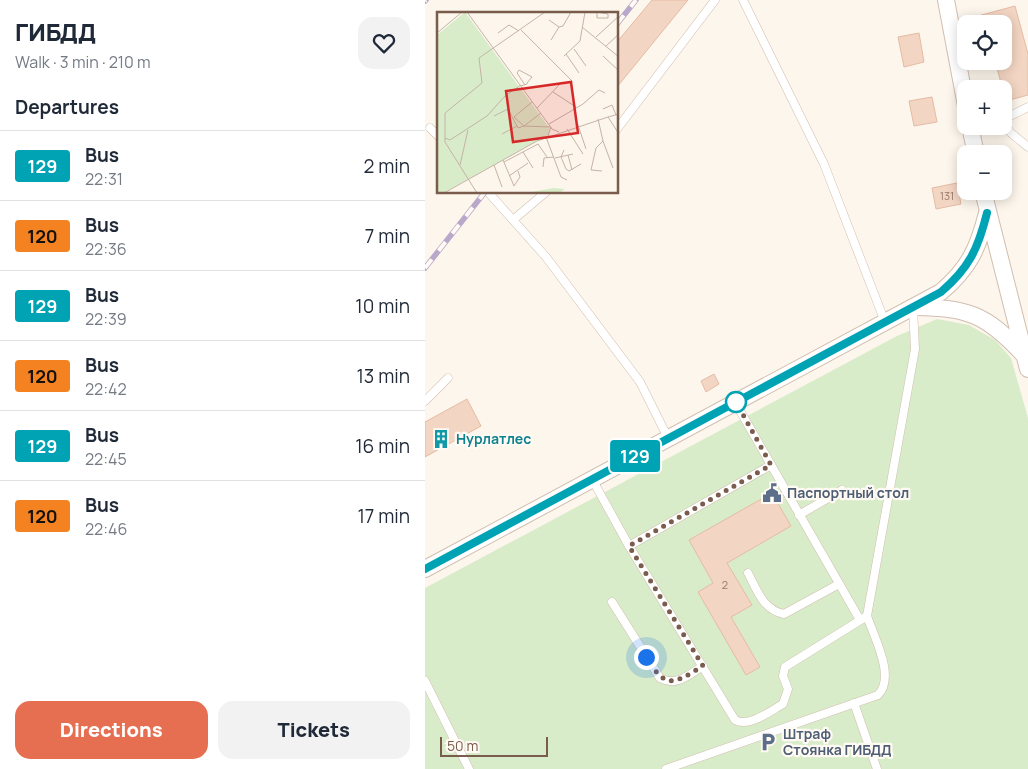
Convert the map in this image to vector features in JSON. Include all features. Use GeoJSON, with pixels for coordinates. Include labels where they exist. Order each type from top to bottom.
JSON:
{"type":"FeatureCollection","features":[{"type":"Feature","properties":{"kind":"street"},"geometry":{"type":"LineString","coordinates":[[946,0],[961,80]]}},
{"type":"Feature","properties":{"kind":"street"},"geometry":{"type":"LineString","coordinates":[[985,200],[1026,362]]}},
{"type":"Feature","properties":{"kind":"street"},"geometry":{"type":"LineString","coordinates":[[425,569],[941,292],[961,275],[980,241],[987,213]]}},
{"type":"Feature","properties":{"kind":"street"},"geometry":{"type":"LineString","coordinates":[[913,307],[951,308],[980,318],[1003,332],[1026,362]]}},
{"type":"Feature","properties":{"kind":"lane"},"geometry":{"type":"LineString","coordinates":[[619,126],[715,0]]}},
{"type":"Feature","properties":{"kind":"lane"},"geometry":{"type":"LineString","coordinates":[[743,0],[824,164],[885,322]]}},
{"type":"Feature","properties":{"kind":"lane"},"geometry":{"type":"LineString","coordinates":[[1012,115],[1028,108]]}},
{"type":"Feature","properties":{"kind":"lane"},"geometry":{"type":"LineString","coordinates":[[430,128],[437,135]]}},
{"type":"Feature","properties":{"kind":"lane"},"geometry":{"type":"LineString","coordinates":[[1012,134],[1028,147]]}},
{"type":"Feature","properties":{"kind":"lane"},"geometry":{"type":"LineString","coordinates":[[490,194],[545,257],[640,382],[669,438]]}},
{"type":"Feature","properties":{"kind":"lane"},"geometry":{"type":"LineString","coordinates":[[513,220],[544,194]]}},
{"type":"Feature","properties":{"kind":"lane"},"geometry":{"type":"LineString","coordinates":[[592,479],[629,546],[735,720],[744,723],[785,701],[788,689],[783,676],[785,667],[863,618],[915,349],[913,307]]}},
{"type":"Feature","properties":{"kind":"lane"},"geometry":{"type":"LineString","coordinates":[[425,401],[448,378]]}},
{"type":"Feature","properties":{"kind":"lane"},"geometry":{"type":"LineString","coordinates":[[666,769],[878,695],[887,678],[863,618],[839,584],[735,402]]}},
{"type":"Feature","properties":{"kind":"lane"},"geometry":{"type":"LineString","coordinates":[[629,546],[771,465]]}},
{"type":"Feature","properties":{"kind":"lane"},"geometry":{"type":"LineString","coordinates":[[799,515],[843,490]]}},
{"type":"Feature","properties":{"kind":"lane"},"geometry":{"type":"LineString","coordinates":[[748,573],[767,607],[774,612],[784,614],[839,584]]}},
{"type":"Feature","properties":{"kind":"lane"},"geometry":{"type":"LineString","coordinates":[[613,602],[661,678],[677,682],[703,666]]}},
{"type":"Feature","properties":{"kind":"lane"},"geometry":{"type":"LineString","coordinates":[[425,681],[469,769]]}},
{"type":"Feature","properties":{"kind":"lane"},"geometry":{"type":"LineString","coordinates":[[854,703],[877,769]]}},
{"type":"Feature","properties":{"kind":"green space"},"geometry":{"type":"Polygon","coordinates":[[[937,319],[969,325],[995,340],[1011,358],[1028,418],[1028,769],[425,769],[425,588],[897,336],[937,319]]]}},
{"type":"Feature","properties":{"kind":"building"},"geometry":{"type":"Polygon","coordinates":[[[652,0],[688,0],[619,85],[619,40],[652,0]]]}},
{"type":"Feature","properties":{"kind":"building"},"geometry":{"type":"Polygon","coordinates":[[[1015,6],[1028,54],[1028,95],[1012,99],[1012,80],[1000,80],[997,70],[1012,70],[1012,15],[982,15],[1015,6]]]}},
{"type":"Feature","properties":{"kind":"building"},"geometry":{"type":"Polygon","coordinates":[[[919,33],[924,62],[904,67],[898,37],[919,33]]]}},
{"type":"Feature","properties":{"kind":"building"},"geometry":{"type":"Polygon","coordinates":[[[932,97],[937,122],[914,126],[909,101],[932,97]]]}},
{"type":"Feature","properties":{"kind":"building"},"geometry":{"type":"Polygon","coordinates":[[[957,183],[957,200],[960,200],[961,204],[936,209],[932,188],[957,183]]]}},
{"type":"Feature","properties":{"kind":"building"},"geometry":{"type":"Polygon","coordinates":[[[714,374],[719,384],[706,392],[701,381],[714,374]]]}},
{"type":"Feature","properties":{"kind":"building","name":"Нурлатлес"},"geometry":{"type":"Polygon","coordinates":[[[467,399],[481,426],[425,457],[425,422],[467,399]]]}},
{"type":"Feature","properties":{"kind":"building"},"geometry":{"type":"Polygon","coordinates":[[[772,493],[791,526],[727,563],[752,605],[731,617],[760,667],[746,675],[698,592],[713,583],[689,540],[772,493]]]}},
{"type":"Feature","properties":{"kind":"railway"},"geometry":{"type":"LineString","coordinates":[[619,21],[636,0]]}},
{"type":"Feature","properties":{"kind":"railway"},"geometry":{"type":"LineString","coordinates":[[425,268],[483,194]]}},
{"type":"Feature","properties":{"kind":"bus line","name":"129"},"geometry":{"type":"LineString","coordinates":[[425,569],[941,292],[961,275],[980,241],[987,213]]}},
{"type":"Feature","properties":{"kind":"place","name":"Нурлатлес"},"geometry":{"type":"Point","coordinates":[441,439]}},
{"type":"Feature","properties":{"kind":"place","name":"Паспортный стол"},"geometry":{"type":"Point","coordinates":[772,493]}},
{"type":"Feature","properties":{"kind":"place","name":"Штраф Стоянка ГИБДД"},"geometry":{"type":"Point","coordinates":[768,742]}},
{"type":"Feature","properties":{"kind":"route"},"geometry":{"type":"LineString","coordinates":[[646,657],[661,678],[668,682],[677,682],[703,666],[629,546],[771,465],[736,402]]}}]}
